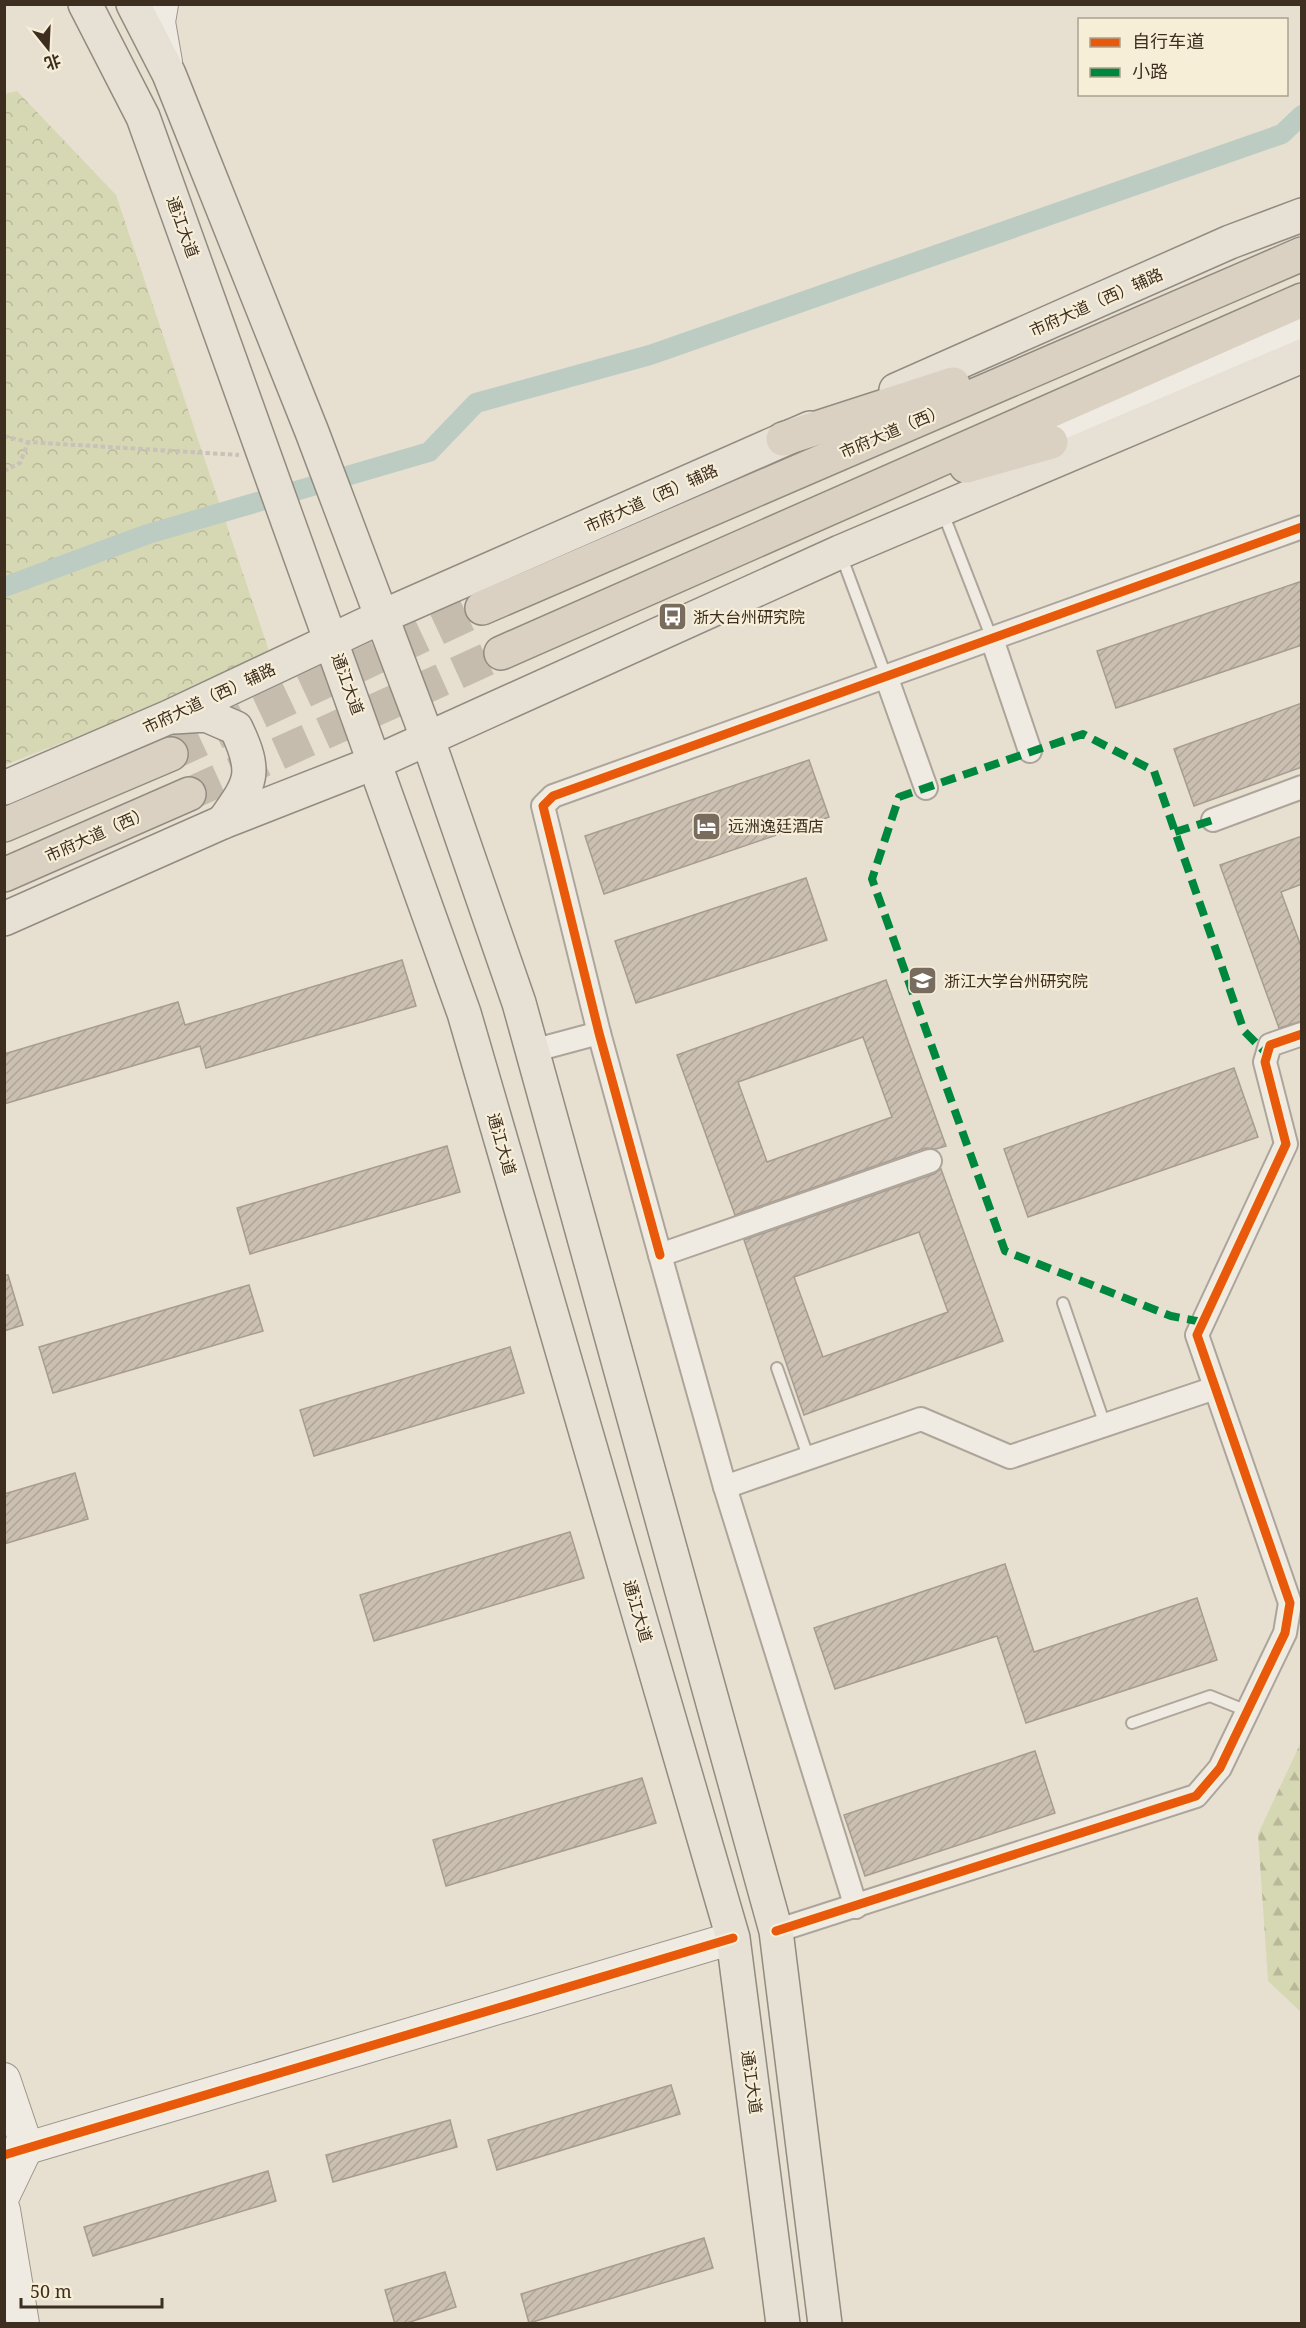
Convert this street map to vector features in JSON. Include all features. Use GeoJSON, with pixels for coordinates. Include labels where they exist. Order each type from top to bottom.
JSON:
{"type":"FeatureCollection","features":[{"type":"Feature","properties":{"kind":"highway","name":"市府大道（西）"},"geometry":{"type":"LineString","coordinates":[[482,608],[1302,254]]}},
{"type":"Feature","properties":{"kind":"highway"},"geometry":{"type":"LineString","coordinates":[[501,653],[1302,300]]}},
{"type":"Feature","properties":{"kind":"highway"},"geometry":{"type":"LineString","coordinates":[[783,440],[1146,321]]}},
{"type":"Feature","properties":{"kind":"highway"},"geometry":{"type":"LineString","coordinates":[[840,503],[1051,442]]}},
{"type":"Feature","properties":{"kind":"highway"},"geometry":{"type":"LineString","coordinates":[[4,825],[171,754]]}},
{"type":"Feature","properties":{"kind":"highway","name":"市府大道（西）"},"geometry":{"type":"LineString","coordinates":[[4,875],[189,794]]}},
{"type":"Feature","properties":{"kind":"main road","name":"通江大道"},"geometry":{"type":"LineString","coordinates":[[85,4],[143,117],[318,600],[464,1013],[733,1938],[783,2324]]}},
{"type":"Feature","properties":{"kind":"main road"},"geometry":{"type":"LineString","coordinates":[[134,4],[169,74],[312,432],[427,737],[519,1002],[776,1931],[825,2324]]}},
{"type":"Feature","properties":{"kind":"main road","name":"市府大道（西）辅路"},"geometry":{"type":"LineString","coordinates":[[4,788],[170,717],[381,617],[1230,242],[1302,214]]}},
{"type":"Feature","properties":{"kind":"main road"},"geometry":{"type":"LineString","coordinates":[[4,919],[223,822],[376,762],[840,552],[1302,356]]}},
{"type":"Feature","properties":{"kind":"main road"},"geometry":{"type":"LineString","coordinates":[[945,509],[1051,442]]}},
{"type":"Feature","properties":{"kind":"main road"},"geometry":{"type":"LineString","coordinates":[[272,472],[292,503],[306,505],[319,501],[325,490],[326,470]]}},
{"type":"Feature","properties":{"kind":"main road"},"geometry":{"type":"LineString","coordinates":[[170,717],[206,715],[236,728],[249,755],[249,769],[244,791],[223,822]]}},
{"type":"Feature","properties":{"kind":"street"},"geometry":{"type":"LineString","coordinates":[[162,4],[159,22],[169,74]]}},
{"type":"Feature","properties":{"kind":"street"},"geometry":{"type":"LineString","coordinates":[[1051,442],[1302,330]]}},
{"type":"Feature","properties":{"kind":"street"},"geometry":{"type":"LineString","coordinates":[[856,1907],[725,1487],[599,1033],[543,806],[553,796],[1302,527]]}},
{"type":"Feature","properties":{"kind":"street"},"geometry":{"type":"LineString","coordinates":[[992,639],[1030,751]]}},
{"type":"Feature","properties":{"kind":"street"},"geometry":{"type":"LineString","coordinates":[[886,676],[926,789]]}},
{"type":"Feature","properties":{"kind":"street"},"geometry":{"type":"LineString","coordinates":[[1213,820],[1302,787]]}},
{"type":"Feature","properties":{"kind":"street"},"geometry":{"type":"LineString","coordinates":[[532,1051],[599,1033]]}},
{"type":"Feature","properties":{"kind":"street"},"geometry":{"type":"LineString","coordinates":[[776,1931],[1196,1797],[1220,1768],[1285,1633],[1290,1603],[1197,1335],[1286,1144],[1265,1062],[1270,1045],[1302,1034]]}},
{"type":"Feature","properties":{"kind":"street"},"geometry":{"type":"LineString","coordinates":[[660,1255],[930,1161]]}},
{"type":"Feature","properties":{"kind":"street"},"geometry":{"type":"LineString","coordinates":[[725,1487],[921,1419],[1010,1457],[1215,1388]]}},
{"type":"Feature","properties":{"kind":"street"},"geometry":{"type":"LineString","coordinates":[[16,2151],[733,1938]]}},
{"type":"Feature","properties":{"kind":"street"},"geometry":{"type":"LineString","coordinates":[[4,2079],[16,2151],[4,2195]]}},
{"type":"Feature","properties":{"kind":"street"},"geometry":{"type":"LineString","coordinates":[[4,2210],[23,2324]]}},
{"type":"Feature","properties":{"kind":"lane"},"geometry":{"type":"LineString","coordinates":[[945,509],[992,639]]}},
{"type":"Feature","properties":{"kind":"lane"},"geometry":{"type":"LineString","coordinates":[[840,552],[886,676]]}},
{"type":"Feature","properties":{"kind":"lane"},"geometry":{"type":"LineString","coordinates":[[1063,1303],[1105,1425]]}},
{"type":"Feature","properties":{"kind":"lane"},"geometry":{"type":"LineString","coordinates":[[777,1368],[809,1459]]}},
{"type":"Feature","properties":{"kind":"lane"},"geometry":{"type":"LineString","coordinates":[[1132,1723],[1210,1696],[1247,1711]]}},
{"type":"Feature","properties":{"kind":"path"},"geometry":{"type":"LineString","coordinates":[[4,436],[28,442],[272,472]]}},
{"type":"Feature","properties":{"kind":"path"},"geometry":{"type":"LineString","coordinates":[[4,471],[20,463],[28,442]]}},
{"type":"Feature","properties":{"kind":"green space"},"geometry":{"type":"Polygon","coordinates":[[[17,91],[116,195],[272,660],[5,765],[4,94],[17,91]]]}},
{"type":"Feature","properties":{"kind":"green space"},"geometry":{"type":"Polygon","coordinates":[[[1301,1742],[1301,2012],[1268,1981],[1258,1834],[1301,1742]]]}},
{"type":"Feature","properties":{"kind":"building"},"geometry":{"type":"Polygon","coordinates":[[[1302,581],[1302,645],[1116,708],[1097,651],[1302,581]]]}},
{"type":"Feature","properties":{"kind":"building"},"geometry":{"type":"Polygon","coordinates":[[[1302,703],[1302,767],[1194,806],[1174,749],[1302,703]]]}},
{"type":"Feature","properties":{"kind":"building","name":"远洲逸廷酒店"},"geometry":{"type":"Polygon","coordinates":[[[809,760],[829,817],[604,894],[585,836],[809,760]]]}},
{"type":"Feature","properties":{"kind":"building"},"geometry":{"type":"Polygon","coordinates":[[[1302,836],[1302,884],[1281,892],[1302,949],[1302,1021],[1279,1028],[1220,865],[1302,836]]]}},
{"type":"Feature","properties":{"kind":"building"},"geometry":{"type":"Polygon","coordinates":[[[806,878],[827,940],[636,1003],[615,941],[806,878]]]}},
{"type":"Feature","properties":{"kind":"building"},"geometry":{"type":"Polygon","coordinates":[[[402,960],[416,1006],[206,1068],[200,1046],[4,1104],[4,1054],[178,1002],[185,1025],[402,960]]]}},
{"type":"Feature","properties":{"kind":"building"},"geometry":{"type":"Polygon","coordinates":[[[886,980],[946,1146],[936,1149],[926,1148],[735,1215],[677,1055],[886,980]],[[863,1037],[738,1082],[767,1162],[892,1117],[863,1037]]]}},
{"type":"Feature","properties":{"kind":"building"},"geometry":{"type":"Polygon","coordinates":[[[1234,1068],[1258,1137],[1028,1217],[1004,1149],[1234,1068]]]}},
{"type":"Feature","properties":{"kind":"building"},"geometry":{"type":"Polygon","coordinates":[[[447,1146],[460,1192],[250,1254],[237,1208],[447,1146]]]}},
{"type":"Feature","properties":{"kind":"building"},"geometry":{"type":"Polygon","coordinates":[[[941,1169],[1003,1341],[804,1415],[744,1240],[934,1174],[941,1169]],[[919,1232],[794,1277],[823,1357],[948,1312],[919,1232]]]}},
{"type":"Feature","properties":{"kind":"building"},"geometry":{"type":"Polygon","coordinates":[[[4,1275],[8,1275],[23,1325],[4,1331],[4,1275]]]}},
{"type":"Feature","properties":{"kind":"building"},"geometry":{"type":"Polygon","coordinates":[[[249,1285],[263,1331],[53,1393],[39,1347],[249,1285]]]}},
{"type":"Feature","properties":{"kind":"building"},"geometry":{"type":"Polygon","coordinates":[[[510,1347],[524,1393],[314,1456],[300,1410],[510,1347]]]}},
{"type":"Feature","properties":{"kind":"building"},"geometry":{"type":"Polygon","coordinates":[[[75,1473],[88,1519],[4,1544],[4,1494],[75,1473]]]}},
{"type":"Feature","properties":{"kind":"building"},"geometry":{"type":"Polygon","coordinates":[[[570,1532],[584,1578],[374,1641],[360,1595],[570,1532]]]}},
{"type":"Feature","properties":{"kind":"building"},"geometry":{"type":"Polygon","coordinates":[[[1005,1564],[1034,1652],[1197,1598],[1217,1660],[1026,1723],[997,1636],[835,1689],[814,1628],[1005,1564]]]}},
{"type":"Feature","properties":{"kind":"building"},"geometry":{"type":"Polygon","coordinates":[[[1035,1751],[1055,1813],[865,1876],[844,1815],[1035,1751]]]}},
{"type":"Feature","properties":{"kind":"building"},"geometry":{"type":"Polygon","coordinates":[[[642,1778],[656,1823],[446,1886],[433,1840],[642,1778]]]}},
{"type":"Feature","properties":{"kind":"building"},"geometry":{"type":"Polygon","coordinates":[[[671,2085],[680,2114],[497,2170],[488,2140],[671,2085]]]}},
{"type":"Feature","properties":{"kind":"building"},"geometry":{"type":"Polygon","coordinates":[[[450,2120],[457,2147],[333,2182],[326,2155],[450,2120]]]}},
{"type":"Feature","properties":{"kind":"building"},"geometry":{"type":"Polygon","coordinates":[[[268,2171],[276,2201],[93,2256],[84,2227],[268,2171]]]}},
{"type":"Feature","properties":{"kind":"building"},"geometry":{"type":"Polygon","coordinates":[[[704,2238],[713,2268],[529,2323],[521,2294],[704,2238]]]}},
{"type":"Feature","properties":{"kind":"building"},"geometry":{"type":"Polygon","coordinates":[[[445,2272],[456,2307],[404,2324],[395,2324],[385,2290],[445,2272]]]}},
{"type":"Feature","properties":{"kind":"waterway"},"geometry":{"type":"LineString","coordinates":[[4,587],[148,534],[429,452],[476,403],[650,355],[1282,134],[1302,115]]}},
{"type":"Feature","properties":{"kind":"tunnel"},"geometry":{"type":"LineString","coordinates":[[171,754],[482,608]]}},
{"type":"Feature","properties":{"kind":"tunnel"},"geometry":{"type":"LineString","coordinates":[[189,794],[501,653]]}},
{"type":"Feature","properties":{"kind":"marked path"},"geometry":{"type":"LineString","coordinates":[[1202,1322],[1171,1316],[1005,1251],[872,879],[899,797],[1083,734],[1154,771],[1244,1031],[1267,1054]]}},
{"type":"Feature","properties":{"kind":"marked path"},"geometry":{"type":"LineString","coordinates":[[1175,832],[1213,820]]}},
{"type":"Feature","properties":{"kind":"cycle path"},"geometry":{"type":"LineString","coordinates":[[660,1255],[599,1033],[543,806],[553,796],[1302,527]]}},
{"type":"Feature","properties":{"kind":"cycle path"},"geometry":{"type":"LineString","coordinates":[[776,1931],[1196,1796],[1220,1768],[1285,1633],[1290,1603],[1197,1335],[1286,1144],[1265,1062],[1270,1045],[1302,1034]]}},
{"type":"Feature","properties":{"kind":"cycle path"},"geometry":{"type":"LineString","coordinates":[[4,2155],[733,1938]]}},
{"type":"Feature","properties":{"kind":"place","name":"浙大台州研究院"},"geometry":{"type":"Point","coordinates":[672,617]}},
{"type":"Feature","properties":{"kind":"place","name":"远洲逸廷酒店"},"geometry":{"type":"Point","coordinates":[707,826]}},
{"type":"Feature","properties":{"kind":"place","name":"浙江大学台州研究院"},"geometry":{"type":"Point","coordinates":[923,981]}}]}
